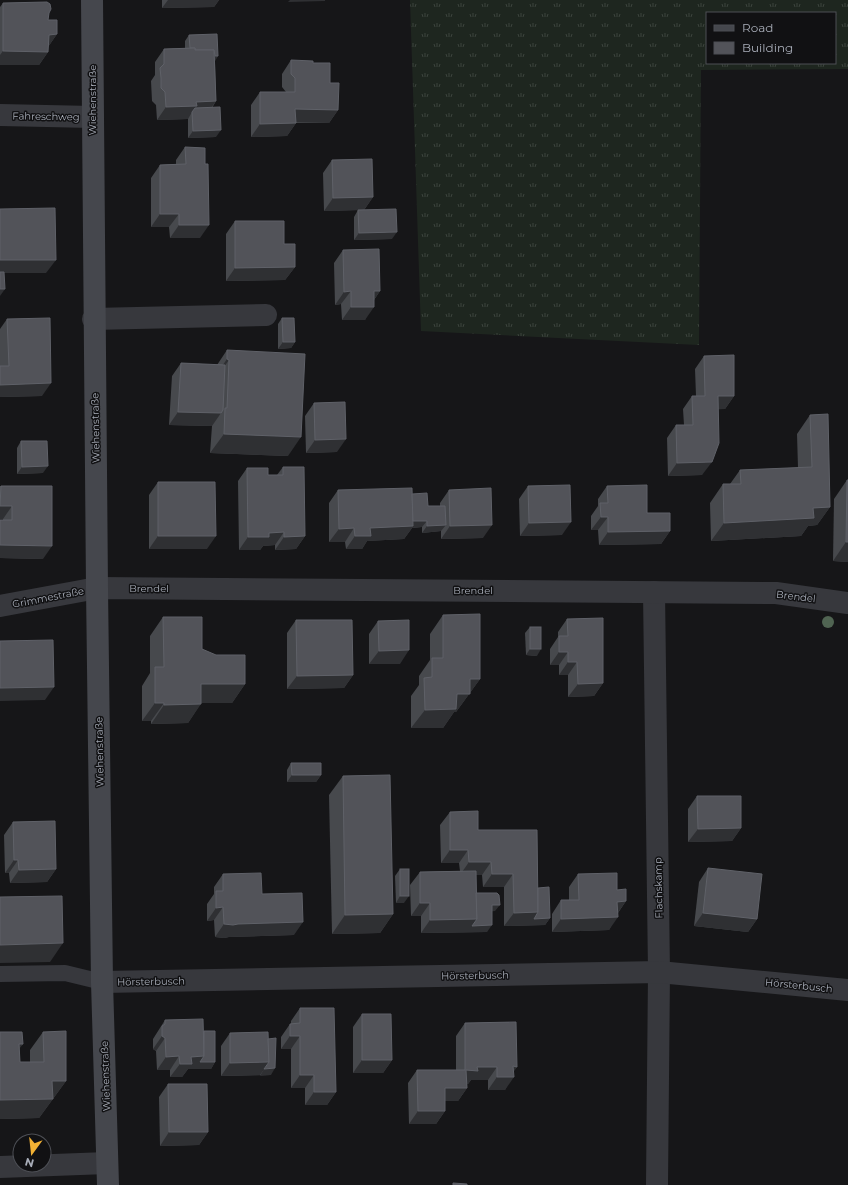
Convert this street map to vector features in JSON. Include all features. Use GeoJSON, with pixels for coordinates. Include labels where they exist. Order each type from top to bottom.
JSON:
{"type":"FeatureCollection","features":[{"type":"Feature","properties":{"kind":"street","name":"Wiehenstraße"},"geometry":{"type":"LineString","coordinates":[[92,0],[96,588],[102,982],[108,1185]]}},
{"type":"Feature","properties":{"kind":"street","name":"Fahreschweg"},"geometry":{"type":"LineString","coordinates":[[0,115],[92,117]]}},
{"type":"Feature","properties":{"kind":"street"},"geometry":{"type":"LineString","coordinates":[[94,319],[266,315]]}},
{"type":"Feature","properties":{"kind":"street","name":"Brendel"},"geometry":{"type":"LineString","coordinates":[[96,588],[776,593],[848,603]]}},
{"type":"Feature","properties":{"kind":"street","name":"Grimmestraße"},"geometry":{"type":"LineString","coordinates":[[0,606],[96,588]]}},
{"type":"Feature","properties":{"kind":"street","name":"Flachskamp"},"geometry":{"type":"LineString","coordinates":[[654,592],[659,972],[657,1185]]}},
{"type":"Feature","properties":{"kind":"street","name":"Hörsterbusch"},"geometry":{"type":"LineString","coordinates":[[102,982],[659,972],[848,990]]}},
{"type":"Feature","properties":{"kind":"street"},"geometry":{"type":"LineString","coordinates":[[0,1167],[107,1163]]}},
{"type":"Feature","properties":{"kind":"lane"},"geometry":{"type":"LineString","coordinates":[[0,974],[65,973],[102,982]]}},
{"type":"Feature","properties":{"kind":"green space"},"geometry":{"type":"Polygon","coordinates":[[[410,0],[848,0],[848,69],[701,70],[699,345],[421,331],[410,0]]]}},
{"type":"Feature","properties":{"kind":"building"},"geometry":{"type":"Polygon","coordinates":[[[47,2],[50,4],[51,9],[48,20],[57,20],[57,34],[49,35],[48,52],[3,51],[3,3],[47,2]]]}},
{"type":"Feature","properties":{"kind":"building"},"geometry":{"type":"Polygon","coordinates":[[[217,34],[218,56],[215,56],[214,50],[195,50],[195,48],[190,48],[189,35],[217,34]]]}},
{"type":"Feature","properties":{"kind":"building"},"geometry":{"type":"Polygon","coordinates":[[[195,48],[195,50],[214,50],[216,101],[196,102],[197,106],[166,107],[165,92],[161,88],[160,68],[164,64],[164,49],[195,48]]]}},
{"type":"Feature","properties":{"kind":"building"},"geometry":{"type":"Polygon","coordinates":[[[291,60],[313,61],[313,63],[330,63],[330,83],[339,83],[338,110],[295,109],[296,123],[260,124],[260,92],[295,92],[295,78],[291,74],[291,60]]]}},
{"type":"Feature","properties":{"kind":"building"},"geometry":{"type":"Polygon","coordinates":[[[220,107],[221,130],[193,131],[192,112],[195,108],[220,107]]]}},
{"type":"Feature","properties":{"kind":"building"},"geometry":{"type":"Polygon","coordinates":[[[185,147],[205,148],[205,164],[208,164],[209,225],[179,225],[179,214],[160,214],[160,165],[186,164],[185,147]]]}},
{"type":"Feature","properties":{"kind":"building"},"geometry":{"type":"Polygon","coordinates":[[[372,159],[373,197],[333,198],[332,160],[372,159]]]}},
{"type":"Feature","properties":{"kind":"building"},"geometry":{"type":"Polygon","coordinates":[[[55,208],[56,260],[0,260],[0,209],[55,208]]]}},
{"type":"Feature","properties":{"kind":"building"},"geometry":{"type":"Polygon","coordinates":[[[396,209],[397,232],[359,233],[358,210],[396,209]]]}},
{"type":"Feature","properties":{"kind":"building"},"geometry":{"type":"Polygon","coordinates":[[[235,221],[284,221],[284,244],[295,244],[295,267],[235,268],[235,221]]]}},
{"type":"Feature","properties":{"kind":"building"},"geometry":{"type":"Polygon","coordinates":[[[379,249],[380,291],[374,291],[374,307],[351,307],[351,291],[344,292],[343,250],[379,249]]]}},
{"type":"Feature","properties":{"kind":"building"},"geometry":{"type":"Polygon","coordinates":[[[0,272],[4,272],[5,289],[0,289],[0,272]]]}},
{"type":"Feature","properties":{"kind":"building"},"geometry":{"type":"Polygon","coordinates":[[[50,318],[51,383],[0,385],[0,366],[9,366],[7,319],[50,318]]]}},
{"type":"Feature","properties":{"kind":"building"},"geometry":{"type":"Polygon","coordinates":[[[282,318],[294,318],[295,342],[283,342],[282,318]]]}},
{"type":"Feature","properties":{"kind":"building"},"geometry":{"type":"Polygon","coordinates":[[[227,350],[305,354],[301,437],[224,434],[225,408],[227,408],[229,360],[227,359],[227,350]]]}},
{"type":"Feature","properties":{"kind":"building"},"geometry":{"type":"Polygon","coordinates":[[[734,355],[734,396],[718,396],[719,443],[712,462],[677,463],[676,425],[693,425],[692,396],[705,396],[704,356],[734,355]]]}},
{"type":"Feature","properties":{"kind":"building"},"geometry":{"type":"Polygon","coordinates":[[[181,363],[225,365],[223,410],[221,413],[178,412],[181,363]]]}},
{"type":"Feature","properties":{"kind":"building"},"geometry":{"type":"Polygon","coordinates":[[[345,402],[346,439],[315,440],[314,403],[345,402]]]}},
{"type":"Feature","properties":{"kind":"building"},"geometry":{"type":"Polygon","coordinates":[[[828,414],[830,507],[813,508],[814,518],[724,523],[723,484],[741,484],[740,470],[812,467],[810,415],[828,414]]]}},
{"type":"Feature","properties":{"kind":"building"},"geometry":{"type":"Polygon","coordinates":[[[21,441],[47,441],[48,466],[22,467],[21,441]]]}},
{"type":"Feature","properties":{"kind":"building"},"geometry":{"type":"Polygon","coordinates":[[[283,467],[304,467],[305,536],[284,537],[284,532],[269,533],[269,537],[248,537],[247,468],[268,468],[268,475],[283,475],[283,467]]]}},
{"type":"Feature","properties":{"kind":"building"},"geometry":{"type":"Polygon","coordinates":[[[847,480],[848,542],[846,542],[847,480]]]}},
{"type":"Feature","properties":{"kind":"building"},"geometry":{"type":"Polygon","coordinates":[[[158,482],[215,482],[216,536],[158,536],[158,482]]]}},
{"type":"Feature","properties":{"kind":"building"},"geometry":{"type":"Polygon","coordinates":[[[570,485],[571,522],[529,523],[528,486],[570,485]]]}},
{"type":"Feature","properties":{"kind":"building"},"geometry":{"type":"Polygon","coordinates":[[[647,485],[647,513],[670,513],[670,531],[608,532],[608,517],[601,517],[600,503],[608,503],[607,486],[647,485]]]}},
{"type":"Feature","properties":{"kind":"building"},"geometry":{"type":"Polygon","coordinates":[[[1,486],[52,486],[52,546],[0,545],[0,520],[12,520],[12,506],[0,506],[1,486]]]}},
{"type":"Feature","properties":{"kind":"building"},"geometry":{"type":"Polygon","coordinates":[[[412,488],[413,526],[370,528],[371,536],[355,536],[354,528],[339,529],[338,490],[412,488]]]}},
{"type":"Feature","properties":{"kind":"building"},"geometry":{"type":"Polygon","coordinates":[[[491,488],[492,525],[450,526],[449,490],[491,488]]]}},
{"type":"Feature","properties":{"kind":"building"},"geometry":{"type":"Polygon","coordinates":[[[427,493],[428,506],[445,506],[446,525],[427,526],[427,521],[413,521],[412,494],[427,493]]]}},
{"type":"Feature","properties":{"kind":"building"},"geometry":{"type":"Polygon","coordinates":[[[480,614],[480,679],[470,679],[470,694],[457,694],[456,709],[425,710],[424,678],[432,677],[432,658],[443,658],[443,615],[480,614]]]}},
{"type":"Feature","properties":{"kind":"building"},"geometry":{"type":"Polygon","coordinates":[[[163,617],[202,617],[202,649],[216,655],[245,655],[245,684],[201,684],[201,704],[164,705],[164,703],[155,703],[155,667],[164,667],[163,617]]]}},
{"type":"Feature","properties":{"kind":"building"},"geometry":{"type":"Polygon","coordinates":[[[603,618],[603,683],[578,684],[577,662],[568,662],[568,652],[559,652],[559,636],[568,636],[567,619],[603,618]]]}},
{"type":"Feature","properties":{"kind":"building"},"geometry":{"type":"Polygon","coordinates":[[[296,620],[352,620],[353,675],[297,676],[296,620]]]}},
{"type":"Feature","properties":{"kind":"building"},"geometry":{"type":"Polygon","coordinates":[[[409,620],[409,650],[379,651],[378,621],[409,620]]]}},
{"type":"Feature","properties":{"kind":"building"},"geometry":{"type":"Polygon","coordinates":[[[530,627],[541,627],[541,649],[530,649],[530,627]]]}},
{"type":"Feature","properties":{"kind":"building"},"geometry":{"type":"Polygon","coordinates":[[[53,640],[54,687],[0,688],[0,641],[53,640]]]}},
{"type":"Feature","properties":{"kind":"building"},"geometry":{"type":"Polygon","coordinates":[[[291,763],[321,763],[321,775],[292,775],[291,763]]]}},
{"type":"Feature","properties":{"kind":"building"},"geometry":{"type":"Polygon","coordinates":[[[390,775],[393,914],[345,915],[343,776],[390,775]]]}},
{"type":"Feature","properties":{"kind":"building"},"geometry":{"type":"Polygon","coordinates":[[[697,796],[741,796],[741,828],[698,829],[697,796]]]}},
{"type":"Feature","properties":{"kind":"building"},"geometry":{"type":"Polygon","coordinates":[[[478,811],[478,830],[537,830],[538,912],[514,913],[513,874],[492,874],[491,862],[469,862],[468,850],[450,850],[450,812],[478,811]]]}},
{"type":"Feature","properties":{"kind":"building"},"geometry":{"type":"Polygon","coordinates":[[[55,821],[56,869],[19,870],[18,860],[14,860],[13,822],[55,821]]]}},
{"type":"Feature","properties":{"kind":"building"},"geometry":{"type":"Polygon","coordinates":[[[708,868],[762,874],[757,919],[703,913],[708,868]]]}},
{"type":"Feature","properties":{"kind":"building"},"geometry":{"type":"Polygon","coordinates":[[[400,869],[409,869],[409,896],[400,896],[400,869]]]}},
{"type":"Feature","properties":{"kind":"building"},"geometry":{"type":"Polygon","coordinates":[[[476,871],[477,919],[430,920],[430,903],[420,903],[420,872],[476,871]]]}},
{"type":"Feature","properties":{"kind":"building"},"geometry":{"type":"Polygon","coordinates":[[[261,873],[262,894],[302,893],[303,922],[233,925],[224,924],[223,907],[216,908],[216,891],[223,891],[223,874],[261,873]]]}},
{"type":"Feature","properties":{"kind":"building"},"geometry":{"type":"Polygon","coordinates":[[[617,873],[617,890],[626,889],[626,901],[617,902],[618,917],[561,919],[561,900],[579,900],[578,874],[617,873]]]}},
{"type":"Feature","properties":{"kind":"building"},"geometry":{"type":"Polygon","coordinates":[[[549,887],[550,918],[534,919],[538,912],[538,888],[549,887]]]}},
{"type":"Feature","properties":{"kind":"building"},"geometry":{"type":"Polygon","coordinates":[[[476,893],[497,893],[499,895],[500,905],[492,905],[492,925],[472,926],[477,919],[476,893]]]}},
{"type":"Feature","properties":{"kind":"building"},"geometry":{"type":"Polygon","coordinates":[[[62,896],[63,943],[0,945],[0,897],[62,896]]]}},
{"type":"Feature","properties":{"kind":"building"},"geometry":{"type":"Polygon","coordinates":[[[300,1008],[334,1008],[336,1092],[314,1092],[314,1075],[300,1075],[300,1036],[290,1036],[290,1024],[300,1023],[300,1008]]]}},
{"type":"Feature","properties":{"kind":"building"},"geometry":{"type":"Polygon","coordinates":[[[362,1014],[391,1014],[392,1060],[362,1060],[362,1014]]]}},
{"type":"Feature","properties":{"kind":"building"},"geometry":{"type":"Polygon","coordinates":[[[203,1019],[204,1056],[191,1057],[192,1064],[180,1064],[179,1056],[166,1057],[165,1038],[162,1036],[162,1026],[165,1024],[165,1020],[203,1019]]]}},
{"type":"Feature","properties":{"kind":"building"},"geometry":{"type":"Polygon","coordinates":[[[516,1022],[517,1067],[513,1066],[514,1077],[497,1077],[497,1067],[477,1067],[478,1071],[466,1070],[467,1088],[445,1088],[445,1111],[418,1111],[417,1070],[465,1070],[465,1023],[516,1022]]]}},
{"type":"Feature","properties":{"kind":"building"},"geometry":{"type":"Polygon","coordinates":[[[66,1031],[66,1081],[52,1081],[53,1099],[0,1100],[0,1032],[22,1032],[23,1044],[19,1044],[20,1062],[44,1062],[43,1032],[66,1031]]]}},
{"type":"Feature","properties":{"kind":"building"},"geometry":{"type":"Polygon","coordinates":[[[204,1031],[215,1031],[215,1062],[200,1062],[204,1056],[204,1031]]]}},
{"type":"Feature","properties":{"kind":"building"},"geometry":{"type":"Polygon","coordinates":[[[268,1032],[269,1062],[230,1063],[230,1033],[268,1032]]]}},
{"type":"Feature","properties":{"kind":"building"},"geometry":{"type":"Polygon","coordinates":[[[276,1038],[275,1068],[264,1069],[269,1062],[268,1039],[276,1038]]]}},
{"type":"Feature","properties":{"kind":"building"},"geometry":{"type":"Polygon","coordinates":[[[168,1084],[207,1084],[208,1132],[169,1132],[168,1084]]]}},
{"type":"Feature","properties":{"kind":"building"},"geometry":{"type":"Polygon","coordinates":[[[453,1183],[467,1184],[467,1185],[453,1185],[453,1183]]]}}]}
